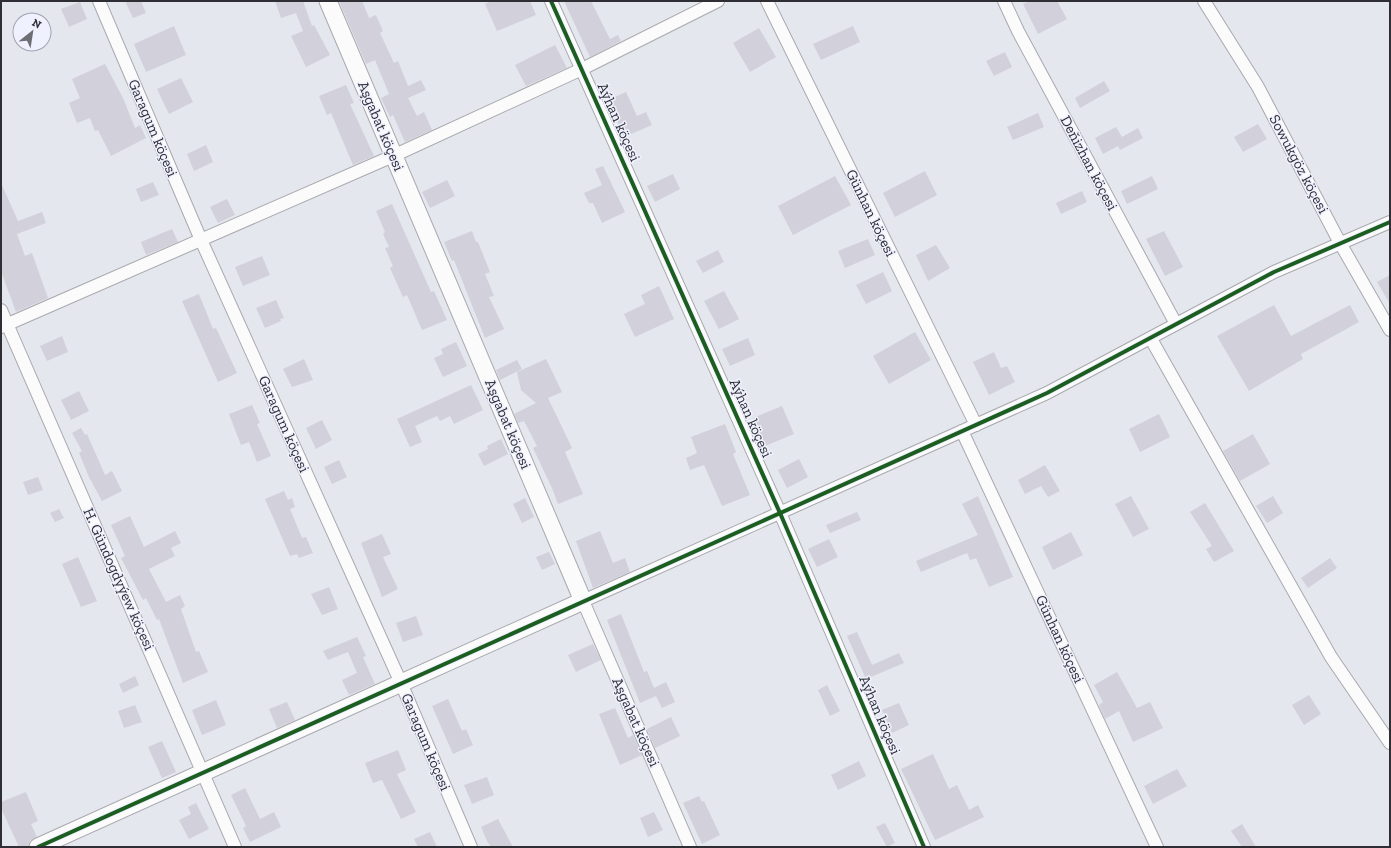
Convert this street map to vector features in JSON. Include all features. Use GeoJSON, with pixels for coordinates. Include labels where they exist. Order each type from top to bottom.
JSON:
{"type":"FeatureCollection","features":[{"type":"Feature","properties":{"kind":"street","name":"Garagum köçesi"},"geometry":{"type":"LineString","coordinates":[[99,1],[201,240],[401,683],[471,847]]}},
{"type":"Feature","properties":{"kind":"street","name":"Aşgabat köçesi"},"geometry":{"type":"LineString","coordinates":[[328,1],[583,601],[690,847]]}},
{"type":"Feature","properties":{"kind":"street","name":"Aýhan köçesi"},"geometry":{"type":"LineString","coordinates":[[551,1],[780,513],[924,847]]}},
{"type":"Feature","properties":{"kind":"street"},"geometry":{"type":"LineString","coordinates":[[4,326],[393,156],[582,69],[718,1]]}},
{"type":"Feature","properties":{"kind":"street","name":"Günhan köçesi"},"geometry":{"type":"LineString","coordinates":[[767,1],[976,425]]}},
{"type":"Feature","properties":{"kind":"street","name":"Deňizhan köçesi"},"geometry":{"type":"LineString","coordinates":[[1004,1],[1018,31],[1176,324]]}},
{"type":"Feature","properties":{"kind":"street","name":"Sowukgöz köçesi"},"geometry":{"type":"LineString","coordinates":[[1204,1],[1258,87],[1340,243],[1390,330]]}},
{"type":"Feature","properties":{"kind":"street"},"geometry":{"type":"LineString","coordinates":[[38,847],[1047,393],[1151,339],[1176,324],[1274,272],[1390,222]]}},
{"type":"Feature","properties":{"kind":"street","name":"H. Gündogdyýew köçesi"},"geometry":{"type":"LineString","coordinates":[[1,310],[4,326],[235,847]]}},
{"type":"Feature","properties":{"kind":"street"},"geometry":{"type":"LineString","coordinates":[[1151,339],[1331,656],[1390,743]]}},
{"type":"Feature","properties":{"kind":"street","name":"Günhan köçesi"},"geometry":{"type":"LineString","coordinates":[[962,431],[1157,847]]}},
{"type":"Feature","properties":{"kind":"building"},"geometry":{"type":"Polygon","coordinates":[[[125,1],[141,1],[146,13],[133,18],[125,1]]]}},
{"type":"Feature","properties":{"kind":"building"},"geometry":{"type":"Polygon","coordinates":[[[275,1],[303,1],[312,26],[314,25],[330,55],[306,67],[291,36],[303,31],[296,13],[281,18],[275,1]]]}},
{"type":"Feature","properties":{"kind":"building"},"geometry":{"type":"Polygon","coordinates":[[[339,1],[362,1],[369,18],[376,15],[383,31],[380,33],[394,63],[398,61],[408,86],[421,80],[426,90],[408,98],[417,116],[424,112],[432,130],[405,142],[393,115],[390,117],[381,98],[389,94],[375,60],[366,64],[339,1]]]}},
{"type":"Feature","properties":{"kind":"building"},"geometry":{"type":"Polygon","coordinates":[[[491,1],[530,1],[536,15],[497,31],[485,4],[491,1]]]}},
{"type":"Feature","properties":{"kind":"building"},"geometry":{"type":"Polygon","coordinates":[[[564,1],[591,1],[610,39],[618,35],[621,41],[590,57],[564,1]]]}},
{"type":"Feature","properties":{"kind":"building"},"geometry":{"type":"Polygon","coordinates":[[[1030,1],[1057,1],[1067,19],[1038,34],[1023,4],[1030,1]]]}},
{"type":"Feature","properties":{"kind":"building"},"geometry":{"type":"Polygon","coordinates":[[[80,2],[87,19],[69,27],[61,9],[80,2]]]}},
{"type":"Feature","properties":{"kind":"building"},"geometry":{"type":"Polygon","coordinates":[[[174,26],[186,55],[146,72],[134,44],[174,26]]]}},
{"type":"Feature","properties":{"kind":"building"},"geometry":{"type":"Polygon","coordinates":[[[853,26],[860,42],[821,60],[813,44],[853,26]]]}},
{"type":"Feature","properties":{"kind":"building"},"geometry":{"type":"Polygon","coordinates":[[[759,28],[776,57],[750,72],[733,43],[759,28]]]}},
{"type":"Feature","properties":{"kind":"building"},"geometry":{"type":"Polygon","coordinates":[[[555,45],[567,68],[526,86],[515,65],[555,45]]]}},
{"type":"Feature","properties":{"kind":"building"},"geometry":{"type":"Polygon","coordinates":[[[1005,52],[1012,67],[994,76],[986,61],[1005,52]]]}},
{"type":"Feature","properties":{"kind":"building"},"geometry":{"type":"Polygon","coordinates":[[[105,64],[123,98],[135,128],[140,125],[146,138],[111,156],[98,130],[95,131],[90,118],[77,123],[69,103],[80,98],[72,79],[105,64]]]}},
{"type":"Feature","properties":{"kind":"building"},"geometry":{"type":"Polygon","coordinates":[[[181,78],[193,102],[169,114],[157,89],[181,78]]]}},
{"type":"Feature","properties":{"kind":"building"},"geometry":{"type":"Polygon","coordinates":[[[1104,81],[1110,91],[1080,108],[1075,98],[1104,81]]]}},
{"type":"Feature","properties":{"kind":"building"},"geometry":{"type":"Polygon","coordinates":[[[346,85],[354,103],[350,104],[374,156],[353,165],[331,113],[327,115],[319,96],[346,85]]]}},
{"type":"Feature","properties":{"kind":"building"},"geometry":{"type":"Polygon","coordinates":[[[626,92],[637,116],[646,112],[652,125],[624,137],[608,100],[626,92]]]}},
{"type":"Feature","properties":{"kind":"building"},"geometry":{"type":"Polygon","coordinates":[[[1038,113],[1044,127],[1013,140],[1007,127],[1038,113]]]}},
{"type":"Feature","properties":{"kind":"building"},"geometry":{"type":"Polygon","coordinates":[[[1258,124],[1267,139],[1243,152],[1234,137],[1258,124]]]}},
{"type":"Feature","properties":{"kind":"building"},"geometry":{"type":"Polygon","coordinates":[[[1116,127],[1122,137],[1138,128],[1143,138],[1120,150],[1118,146],[1103,154],[1095,138],[1116,127]]]}},
{"type":"Feature","properties":{"kind":"building"},"geometry":{"type":"Polygon","coordinates":[[[206,145],[213,162],[194,171],[187,154],[206,145]]]}},
{"type":"Feature","properties":{"kind":"building"},"geometry":{"type":"Polygon","coordinates":[[[603,166],[625,212],[602,223],[593,203],[589,203],[584,193],[602,185],[595,169],[603,166]]]}},
{"type":"Feature","properties":{"kind":"building"},"geometry":{"type":"Polygon","coordinates":[[[925,171],[937,195],[895,217],[883,193],[925,171]]]}},
{"type":"Feature","properties":{"kind":"building"},"geometry":{"type":"Polygon","coordinates":[[[673,174],[680,189],[655,202],[647,186],[673,174]]]}},
{"type":"Feature","properties":{"kind":"building"},"geometry":{"type":"Polygon","coordinates":[[[835,176],[851,205],[793,235],[778,206],[835,176]]]}},
{"type":"Feature","properties":{"kind":"building"},"geometry":{"type":"Polygon","coordinates":[[[1152,176],[1158,189],[1127,204],[1121,191],[1152,176]]]}},
{"type":"Feature","properties":{"kind":"building"},"geometry":{"type":"Polygon","coordinates":[[[447,180],[455,196],[430,208],[422,192],[447,180]]]}},
{"type":"Feature","properties":{"kind":"building"},"geometry":{"type":"Polygon","coordinates":[[[153,182],[159,195],[141,202],[136,189],[153,182]]]}},
{"type":"Feature","properties":{"kind":"building"},"geometry":{"type":"Polygon","coordinates":[[[1,183],[18,221],[42,212],[46,223],[17,234],[25,256],[32,253],[48,298],[16,312],[1,271],[1,183]]]}},
{"type":"Feature","properties":{"kind":"building"},"geometry":{"type":"Polygon","coordinates":[[[1082,191],[1087,202],[1061,214],[1056,203],[1082,191]]]}},
{"type":"Feature","properties":{"kind":"building"},"geometry":{"type":"Polygon","coordinates":[[[227,199],[235,215],[218,223],[210,207],[227,199]]]}},
{"type":"Feature","properties":{"kind":"building"},"geometry":{"type":"Polygon","coordinates":[[[392,204],[431,292],[434,291],[447,320],[422,330],[407,295],[403,297],[390,268],[393,266],[385,248],[389,247],[383,234],[385,232],[376,211],[392,204]]]}},
{"type":"Feature","properties":{"kind":"building"},"geometry":{"type":"Polygon","coordinates":[[[172,229],[178,242],[146,255],[141,242],[172,229]]]}},
{"type":"Feature","properties":{"kind":"building"},"geometry":{"type":"Polygon","coordinates":[[[472,231],[490,272],[485,274],[494,296],[489,297],[504,329],[485,338],[454,260],[452,261],[444,242],[472,231]]]}},
{"type":"Feature","properties":{"kind":"building"},"geometry":{"type":"Polygon","coordinates":[[[1164,231],[1183,267],[1165,276],[1146,239],[1164,231]]]}},
{"type":"Feature","properties":{"kind":"building"},"geometry":{"type":"Polygon","coordinates":[[[868,239],[875,255],[845,268],[838,251],[868,239]]]}},
{"type":"Feature","properties":{"kind":"building"},"geometry":{"type":"Polygon","coordinates":[[[936,245],[950,268],[928,281],[916,255],[936,245]]]}},
{"type":"Feature","properties":{"kind":"building"},"geometry":{"type":"Polygon","coordinates":[[[718,250],[724,262],[703,273],[696,261],[718,250]]]}},
{"type":"Feature","properties":{"kind":"building"},"geometry":{"type":"Polygon","coordinates":[[[262,256],[270,275],[243,286],[235,267],[262,256]]]}},
{"type":"Feature","properties":{"kind":"building"},"geometry":{"type":"Polygon","coordinates":[[[883,272],[892,291],[866,304],[856,285],[883,272]]]}},
{"type":"Feature","properties":{"kind":"building"},"geometry":{"type":"Polygon","coordinates":[[[1390,275],[1390,304],[1377,282],[1390,275]]]}},
{"type":"Feature","properties":{"kind":"building"},"geometry":{"type":"Polygon","coordinates":[[[659,286],[674,319],[635,337],[624,314],[645,304],[641,295],[659,286]]]}},
{"type":"Feature","properties":{"kind":"building"},"geometry":{"type":"Polygon","coordinates":[[[724,291],[739,319],[719,329],[704,301],[724,291]]]}},
{"type":"Feature","properties":{"kind":"building"},"geometry":{"type":"Polygon","coordinates":[[[199,294],[213,329],[216,328],[237,373],[218,382],[182,301],[199,294]]]}},
{"type":"Feature","properties":{"kind":"building"},"geometry":{"type":"Polygon","coordinates":[[[276,300],[284,318],[280,319],[281,321],[265,328],[256,308],[276,300]]]}},
{"type":"Feature","properties":{"kind":"building"},"geometry":{"type":"Polygon","coordinates":[[[1274,305],[1291,336],[1350,305],[1359,322],[1301,354],[1303,359],[1249,391],[1217,336],[1274,305]]]}},
{"type":"Feature","properties":{"kind":"building"},"geometry":{"type":"Polygon","coordinates":[[[915,332],[931,360],[889,384],[873,356],[915,332]]]}},
{"type":"Feature","properties":{"kind":"building"},"geometry":{"type":"Polygon","coordinates":[[[62,336],[68,352],[47,361],[40,346],[62,336]]]}},
{"type":"Feature","properties":{"kind":"building"},"geometry":{"type":"Polygon","coordinates":[[[748,338],[755,355],[730,366],[722,349],[748,338]]]}},
{"type":"Feature","properties":{"kind":"building"},"geometry":{"type":"Polygon","coordinates":[[[456,342],[467,366],[443,377],[434,358],[443,354],[441,349],[456,342]]]}},
{"type":"Feature","properties":{"kind":"building"},"geometry":{"type":"Polygon","coordinates":[[[994,352],[1001,368],[1007,366],[1015,382],[989,395],[973,362],[994,352]]]}},
{"type":"Feature","properties":{"kind":"building"},"geometry":{"type":"Polygon","coordinates":[[[304,359],[313,380],[292,387],[283,369],[304,359]]]}},
{"type":"Feature","properties":{"kind":"building"},"geometry":{"type":"Polygon","coordinates":[[[546,359],[562,392],[548,398],[572,448],[565,452],[583,494],[558,504],[533,448],[537,446],[524,421],[518,423],[514,414],[536,403],[521,390],[517,372],[546,359]]]}},
{"type":"Feature","properties":{"kind":"building"},"geometry":{"type":"Polygon","coordinates":[[[517,360],[522,369],[500,380],[496,370],[517,360]]]}},
{"type":"Feature","properties":{"kind":"building"},"geometry":{"type":"Polygon","coordinates":[[[471,385],[483,410],[454,424],[450,416],[440,421],[437,416],[415,426],[422,442],[410,447],[397,419],[471,385]]]}},
{"type":"Feature","properties":{"kind":"building"},"geometry":{"type":"Polygon","coordinates":[[[79,391],[89,411],[71,420],[61,400],[79,391]]]}},
{"type":"Feature","properties":{"kind":"building"},"geometry":{"type":"Polygon","coordinates":[[[252,405],[260,423],[257,424],[271,456],[257,462],[249,442],[241,445],[229,414],[252,405]]]}},
{"type":"Feature","properties":{"kind":"building"},"geometry":{"type":"Polygon","coordinates":[[[782,406],[794,434],[765,446],[753,418],[782,406]]]}},
{"type":"Feature","properties":{"kind":"building"},"geometry":{"type":"Polygon","coordinates":[[[1159,414],[1170,437],[1140,452],[1129,429],[1159,414]]]}},
{"type":"Feature","properties":{"kind":"building"},"geometry":{"type":"Polygon","coordinates":[[[322,420],[332,440],[316,449],[306,428],[322,420]]]}},
{"type":"Feature","properties":{"kind":"building"},"geometry":{"type":"Polygon","coordinates":[[[725,424],[736,452],[733,454],[750,495],[722,506],[704,465],[690,470],[686,458],[697,453],[691,437],[725,424]]]}},
{"type":"Feature","properties":{"kind":"building"},"geometry":{"type":"Polygon","coordinates":[[[81,428],[85,435],[87,434],[105,475],[112,471],[122,491],[102,501],[89,477],[79,453],[82,451],[72,433],[81,428]]]}},
{"type":"Feature","properties":{"kind":"building"},"geometry":{"type":"Polygon","coordinates":[[[1253,434],[1270,464],[1240,481],[1223,451],[1253,434]]]}},
{"type":"Feature","properties":{"kind":"building"},"geometry":{"type":"Polygon","coordinates":[[[501,439],[508,454],[484,466],[478,454],[488,449],[487,446],[501,439]]]}},
{"type":"Feature","properties":{"kind":"building"},"geometry":{"type":"Polygon","coordinates":[[[799,459],[808,477],[787,488],[778,470],[799,459]]]}},
{"type":"Feature","properties":{"kind":"building"},"geometry":{"type":"Polygon","coordinates":[[[339,460],[347,477],[332,484],[324,467],[339,460]]]}},
{"type":"Feature","properties":{"kind":"building"},"geometry":{"type":"Polygon","coordinates":[[[1045,465],[1060,491],[1048,497],[1041,486],[1025,494],[1018,480],[1045,465]]]}},
{"type":"Feature","properties":{"kind":"building"},"geometry":{"type":"Polygon","coordinates":[[[38,477],[43,490],[28,495],[23,482],[38,477]]]}},
{"type":"Feature","properties":{"kind":"building"},"geometry":{"type":"Polygon","coordinates":[[[284,491],[288,500],[292,498],[295,507],[290,509],[302,538],[306,537],[313,553],[299,558],[297,554],[290,556],[265,499],[284,491]]]}},
{"type":"Feature","properties":{"kind":"building"},"geometry":{"type":"Polygon","coordinates":[[[978,496],[1013,577],[989,587],[976,558],[970,560],[967,553],[921,572],[916,561],[978,535],[962,504],[978,496]]]}},
{"type":"Feature","properties":{"kind":"building"},"geometry":{"type":"Polygon","coordinates":[[[1131,496],[1149,529],[1133,537],[1115,504],[1131,496]]]}},
{"type":"Feature","properties":{"kind":"building"},"geometry":{"type":"Polygon","coordinates":[[[1273,496],[1283,513],[1267,523],[1256,506],[1273,496]]]}},
{"type":"Feature","properties":{"kind":"building"},"geometry":{"type":"Polygon","coordinates":[[[525,498],[534,517],[522,523],[513,504],[525,498]]]}},
{"type":"Feature","properties":{"kind":"building"},"geometry":{"type":"Polygon","coordinates":[[[1205,503],[1234,551],[1214,562],[1206,549],[1212,546],[1190,512],[1205,503]]]}},
{"type":"Feature","properties":{"kind":"building"},"geometry":{"type":"Polygon","coordinates":[[[59,509],[64,518],[55,522],[50,513],[59,509]]]}},
{"type":"Feature","properties":{"kind":"building"},"geometry":{"type":"Polygon","coordinates":[[[857,512],[861,520],[830,533],[826,525],[857,512]]]}},
{"type":"Feature","properties":{"kind":"building"},"geometry":{"type":"Polygon","coordinates":[[[130,516],[144,547],[175,531],[181,543],[171,548],[175,556],[149,569],[166,602],[180,595],[185,606],[181,609],[196,652],[199,651],[208,672],[183,683],[159,619],[157,620],[146,598],[143,600],[121,558],[125,556],[111,525],[130,516]]]}},
{"type":"Feature","properties":{"kind":"building"},"geometry":{"type":"Polygon","coordinates":[[[600,531],[613,563],[625,558],[630,572],[593,588],[576,541],[600,531]]]}},
{"type":"Feature","properties":{"kind":"building"},"geometry":{"type":"Polygon","coordinates":[[[1071,532],[1083,555],[1053,570],[1042,547],[1071,532]]]}},
{"type":"Feature","properties":{"kind":"building"},"geometry":{"type":"Polygon","coordinates":[[[382,534],[391,554],[383,557],[398,589],[382,597],[361,543],[382,534]]]}},
{"type":"Feature","properties":{"kind":"building"},"geometry":{"type":"Polygon","coordinates":[[[829,539],[838,557],[817,567],[808,549],[829,539]]]}},
{"type":"Feature","properties":{"kind":"building"},"geometry":{"type":"Polygon","coordinates":[[[549,552],[555,564],[542,570],[536,557],[549,552]]]}},
{"type":"Feature","properties":{"kind":"building"},"geometry":{"type":"Polygon","coordinates":[[[78,557],[97,601],[81,607],[62,564],[78,557]]]}},
{"type":"Feature","properties":{"kind":"building"},"geometry":{"type":"Polygon","coordinates":[[[1330,558],[1337,568],[1308,588],[1301,578],[1330,558]]]}},
{"type":"Feature","properties":{"kind":"building"},"geometry":{"type":"Polygon","coordinates":[[[329,587],[338,609],[322,615],[311,594],[329,587]]]}},
{"type":"Feature","properties":{"kind":"building"},"geometry":{"type":"Polygon","coordinates":[[[621,614],[644,672],[647,671],[654,688],[666,682],[675,702],[662,708],[656,696],[640,703],[607,620],[621,614]]]}},
{"type":"Feature","properties":{"kind":"building"},"geometry":{"type":"Polygon","coordinates":[[[416,616],[423,635],[403,642],[396,623],[416,616]]]}},
{"type":"Feature","properties":{"kind":"building"},"geometry":{"type":"Polygon","coordinates":[[[857,632],[872,665],[899,653],[904,663],[866,679],[847,636],[857,632]]]}},
{"type":"Feature","properties":{"kind":"building"},"geometry":{"type":"Polygon","coordinates":[[[357,637],[366,656],[363,657],[375,684],[349,695],[342,680],[357,673],[348,652],[328,660],[323,651],[357,637]]]}},
{"type":"Feature","properties":{"kind":"building"},"geometry":{"type":"Polygon","coordinates":[[[593,644],[601,660],[576,672],[568,655],[593,644]]]}},
{"type":"Feature","properties":{"kind":"building"},"geometry":{"type":"Polygon","coordinates":[[[1117,672],[1137,708],[1150,702],[1163,728],[1133,742],[1119,711],[1105,719],[1099,705],[1103,702],[1094,685],[1117,672]]]}},
{"type":"Feature","properties":{"kind":"building"},"geometry":{"type":"Polygon","coordinates":[[[135,676],[139,685],[123,693],[119,684],[135,676]]]}},
{"type":"Feature","properties":{"kind":"building"},"geometry":{"type":"Polygon","coordinates":[[[827,685],[840,711],[830,716],[818,690],[827,685]]]}},
{"type":"Feature","properties":{"kind":"building"},"geometry":{"type":"Polygon","coordinates":[[[1309,695],[1321,714],[1304,725],[1292,705],[1309,695]]]}},
{"type":"Feature","properties":{"kind":"building"},"geometry":{"type":"Polygon","coordinates":[[[448,699],[462,731],[466,729],[473,745],[453,754],[432,706],[448,699]]]}},
{"type":"Feature","properties":{"kind":"building"},"geometry":{"type":"Polygon","coordinates":[[[216,700],[226,725],[202,735],[192,710],[216,700]]]}},
{"type":"Feature","properties":{"kind":"building"},"geometry":{"type":"Polygon","coordinates":[[[287,702],[295,720],[277,728],[269,709],[287,702]]]}},
{"type":"Feature","properties":{"kind":"building"},"geometry":{"type":"Polygon","coordinates":[[[899,703],[909,725],[892,733],[882,710],[899,703]]]}},
{"type":"Feature","properties":{"kind":"building"},"geometry":{"type":"Polygon","coordinates":[[[135,705],[142,722],[124,728],[118,711],[135,705]]]}},
{"type":"Feature","properties":{"kind":"building"},"geometry":{"type":"Polygon","coordinates":[[[615,708],[628,738],[633,735],[642,755],[620,765],[599,714],[615,708]]]}},
{"type":"Feature","properties":{"kind":"building"},"geometry":{"type":"Polygon","coordinates":[[[671,717],[680,736],[655,748],[647,729],[671,717]]]}},
{"type":"Feature","properties":{"kind":"building"},"geometry":{"type":"Polygon","coordinates":[[[162,741],[176,772],[162,778],[148,747],[162,741]]]}},
{"type":"Feature","properties":{"kind":"building"},"geometry":{"type":"Polygon","coordinates":[[[398,750],[406,770],[397,774],[416,812],[401,819],[382,780],[373,783],[365,763],[398,750]]]}},
{"type":"Feature","properties":{"kind":"building"},"geometry":{"type":"Polygon","coordinates":[[[933,754],[949,789],[957,785],[969,810],[978,805],[984,817],[935,840],[901,769],[933,754]]]}},
{"type":"Feature","properties":{"kind":"building"},"geometry":{"type":"Polygon","coordinates":[[[859,761],[866,776],[838,790],[831,775],[859,761]]]}},
{"type":"Feature","properties":{"kind":"building"},"geometry":{"type":"Polygon","coordinates":[[[1177,769],[1187,786],[1153,804],[1144,786],[1177,769]]]}},
{"type":"Feature","properties":{"kind":"building"},"geometry":{"type":"Polygon","coordinates":[[[487,777],[494,795],[472,804],[464,785],[487,777]]]}},
{"type":"Feature","properties":{"kind":"building"},"geometry":{"type":"Polygon","coordinates":[[[245,788],[260,819],[274,812],[281,827],[250,842],[243,828],[246,826],[231,795],[245,788]]]}},
{"type":"Feature","properties":{"kind":"building"},"geometry":{"type":"Polygon","coordinates":[[[26,792],[38,821],[31,824],[37,837],[30,841],[28,847],[19,847],[1,808],[1,802],[26,792]]]}},
{"type":"Feature","properties":{"kind":"building"},"geometry":{"type":"Polygon","coordinates":[[[699,796],[702,802],[704,801],[720,835],[702,844],[683,803],[699,796]]]}},
{"type":"Feature","properties":{"kind":"building"},"geometry":{"type":"Polygon","coordinates":[[[196,803],[209,829],[189,839],[179,820],[191,814],[188,807],[196,803]]]}},
{"type":"Feature","properties":{"kind":"building"},"geometry":{"type":"Polygon","coordinates":[[[654,812],[663,830],[648,837],[640,818],[654,812]]]}},
{"type":"Feature","properties":{"kind":"building"},"geometry":{"type":"Polygon","coordinates":[[[498,819],[513,847],[491,847],[487,841],[481,827],[498,819]]]}},
{"type":"Feature","properties":{"kind":"building"},"geometry":{"type":"Polygon","coordinates":[[[885,823],[895,843],[887,847],[876,827],[885,823]]]}},
{"type":"Feature","properties":{"kind":"building"},"geometry":{"type":"Polygon","coordinates":[[[1242,824],[1256,847],[1242,847],[1231,831],[1242,824]]]}},
{"type":"Feature","properties":{"kind":"building"},"geometry":{"type":"Polygon","coordinates":[[[430,832],[437,847],[418,847],[414,839],[430,832]]]}},
{"type":"Feature","properties":{"kind":"cycle path"},"geometry":{"type":"LineString","coordinates":[[551,1],[780,513],[924,847]]}},
{"type":"Feature","properties":{"kind":"cycle path"},"geometry":{"type":"LineString","coordinates":[[38,847],[1047,393],[1274,272],[1390,222]]}}]}
